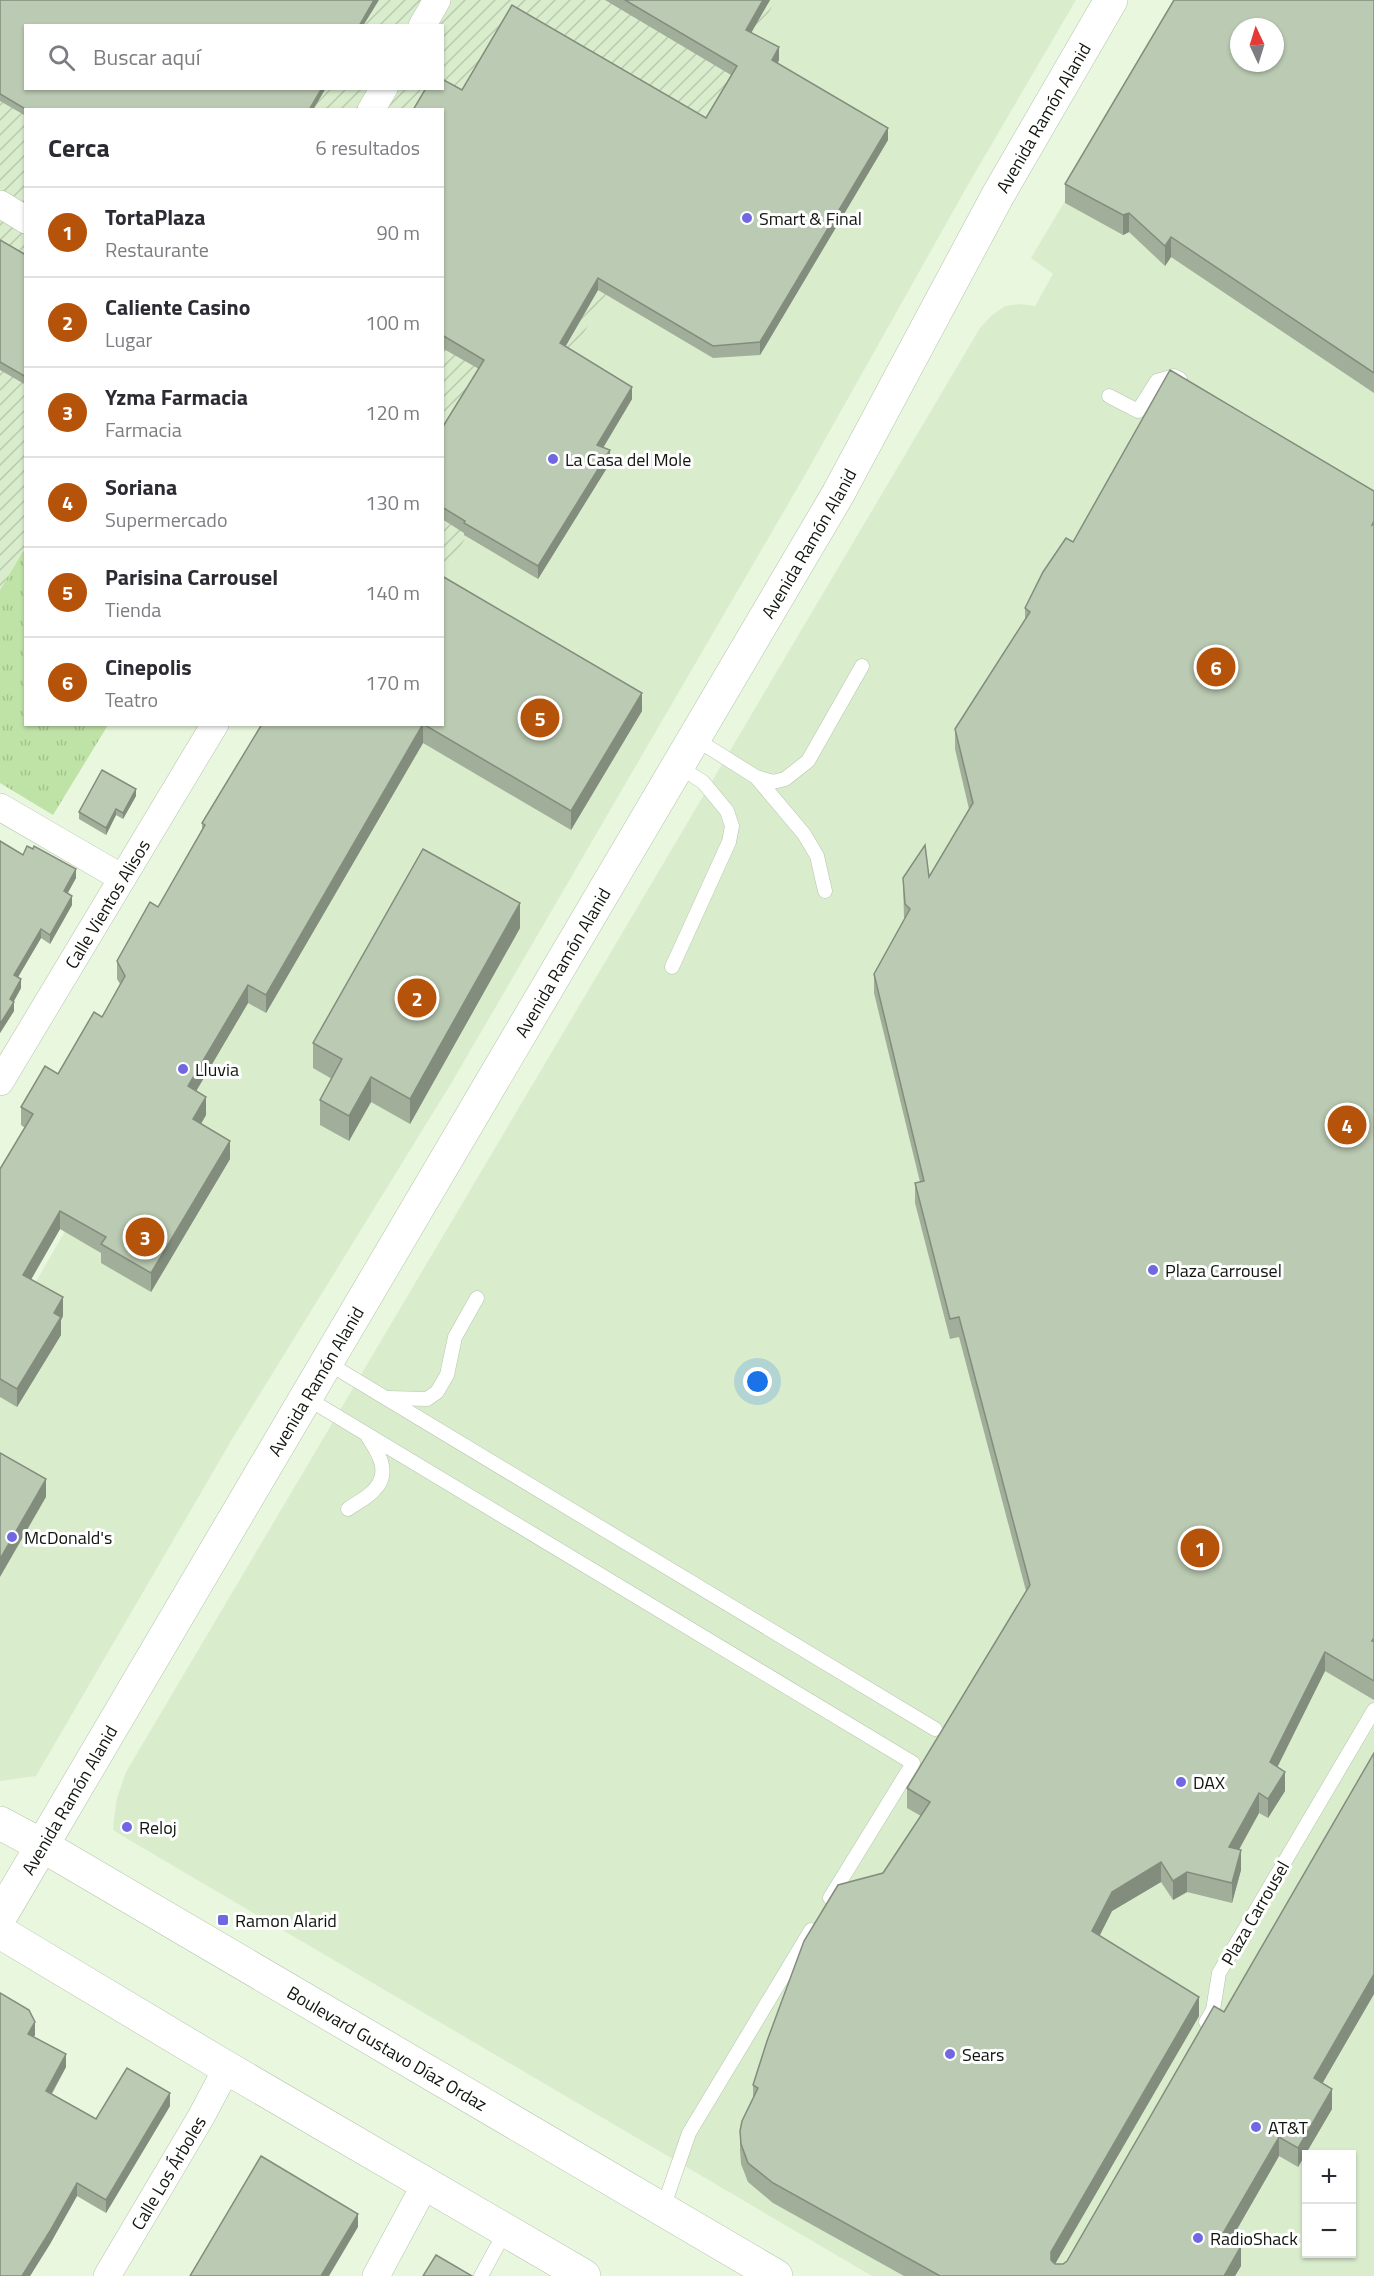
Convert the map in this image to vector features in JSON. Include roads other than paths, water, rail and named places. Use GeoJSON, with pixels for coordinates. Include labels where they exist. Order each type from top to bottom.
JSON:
{"type":"FeatureCollection","features":[{"type":"Feature","properties":{"kind":"street"},"geometry":{"type":"LineString","coordinates":[[423,24],[437,0]]}},
{"type":"Feature","properties":{"kind":"street","name":"Avenida Ramón Alanid"},"geometry":{"type":"LineString","coordinates":[[0,1917],[838,494],[998,195],[1111,0]]}},
{"type":"Feature","properties":{"kind":"street"},"geometry":{"type":"LineString","coordinates":[[372,108],[383,90]]}},
{"type":"Feature","properties":{"kind":"street"},"geometry":{"type":"LineString","coordinates":[[0,204],[24,219]]}},
{"type":"Feature","properties":{"kind":"street","name":"Calle Vientos Alisos"},"geometry":{"type":"LineString","coordinates":[[0,1082],[214,726]]}},
{"type":"Feature","properties":{"kind":"street"},"geometry":{"type":"LineString","coordinates":[[0,807],[122,878]]}},
{"type":"Feature","properties":{"kind":"street","name":"Boulevard Gustavo Díaz Ordaz"},"geometry":{"type":"LineString","coordinates":[[0,1823],[43,1846],[776,2276]]}},
{"type":"Feature","properties":{"kind":"street"},"geometry":{"type":"LineString","coordinates":[[0,1932],[227,2068],[584,2276]]}},
{"type":"Feature","properties":{"kind":"street","name":"Calle Los Árboles"},"geometry":{"type":"LineString","coordinates":[[107,2276],[201,2117],[227,2068]]}},
{"type":"Feature","properties":{"kind":"street"},"geometry":{"type":"LineString","coordinates":[[376,2276],[426,2183]]}},
{"type":"Feature","properties":{"kind":"lane"},"geometry":{"type":"LineString","coordinates":[[1109,396],[1138,411],[1157,381],[1174,376],[1194,388]]}},
{"type":"Feature","properties":{"kind":"lane"},"geometry":{"type":"LineString","coordinates":[[694,738],[756,777],[773,782],[785,779],[808,761],[862,666]]}},
{"type":"Feature","properties":{"kind":"lane"},"geometry":{"type":"LineString","coordinates":[[672,967],[729,842],[732,826],[727,811],[704,782],[678,766]]}},
{"type":"Feature","properties":{"kind":"lane"},"geometry":{"type":"LineString","coordinates":[[756,777],[804,834],[817,856],[825,891]]}},
{"type":"Feature","properties":{"kind":"lane"},"geometry":{"type":"LineString","coordinates":[[386,1398],[427,1399],[438,1392],[447,1374],[454,1337],[477,1298]]}},
{"type":"Feature","properties":{"kind":"lane"},"geometry":{"type":"LineString","coordinates":[[326,1362],[935,1729]]}},
{"type":"Feature","properties":{"kind":"lane"},"geometry":{"type":"LineString","coordinates":[[305,1397],[913,1763],[689,2133],[662,2211]]}},
{"type":"Feature","properties":{"kind":"lane"},"geometry":{"type":"LineString","coordinates":[[348,1509],[376,1489],[383,1467],[380,1455],[365,1433]]}},
{"type":"Feature","properties":{"kind":"lane","name":"Plaza Carrousel"},"geometry":{"type":"LineString","coordinates":[[1201,2030],[1213,2010],[1219,1973],[1374,1710]]}},
{"type":"Feature","properties":{"kind":"lane"},"geometry":{"type":"LineString","coordinates":[[481,2276],[506,2230]]}},
{"type":"Feature","properties":{"kind":"place","name":"Smart & Final"},"geometry":{"type":"Point","coordinates":[747,218]}},
{"type":"Feature","properties":{"kind":"place","name":"La Casa del Mole"},"geometry":{"type":"Point","coordinates":[553,459]}},
{"type":"Feature","properties":{"kind":"place","name":"Cinepolis"},"geometry":{"type":"Point","coordinates":[1216,667]}},
{"type":"Feature","properties":{"kind":"place","name":"Parisina Carrousel"},"geometry":{"type":"Point","coordinates":[540,718]}},
{"type":"Feature","properties":{"kind":"place","name":"Caliente Casino"},"geometry":{"type":"Point","coordinates":[417,998]}},
{"type":"Feature","properties":{"kind":"place","name":"Lluvia"},"geometry":{"type":"Point","coordinates":[183,1069]}},
{"type":"Feature","properties":{"kind":"place","name":"Soriana"},"geometry":{"type":"Point","coordinates":[1347,1125]}},
{"type":"Feature","properties":{"kind":"place","name":"Yzma Farmacia"},"geometry":{"type":"Point","coordinates":[145,1237]}},
{"type":"Feature","properties":{"kind":"place","name":"Plaza Carrousel"},"geometry":{"type":"Point","coordinates":[1153,1270]}},
{"type":"Feature","properties":{"kind":"place","name":"McDonald's"},"geometry":{"type":"Point","coordinates":[12,1537]}},
{"type":"Feature","properties":{"kind":"place","name":"TortaPlaza"},"geometry":{"type":"Point","coordinates":[1200,1548]}},
{"type":"Feature","properties":{"kind":"place","name":"DAX"},"geometry":{"type":"Point","coordinates":[1181,1782]}},
{"type":"Feature","properties":{"kind":"place","name":"Reloj"},"geometry":{"type":"Point","coordinates":[127,1827]}},
{"type":"Feature","properties":{"kind":"place","name":"Ramon Alarid"},"geometry":{"type":"Point","coordinates":[223,1920]}},
{"type":"Feature","properties":{"kind":"place","name":"Sears"},"geometry":{"type":"Point","coordinates":[950,2054]}},
{"type":"Feature","properties":{"kind":"place","name":"AT&T"},"geometry":{"type":"Point","coordinates":[1256,2127]}},
{"type":"Feature","properties":{"kind":"place","name":"RadioShack"},"geometry":{"type":"Point","coordinates":[1198,2238]}}]}
